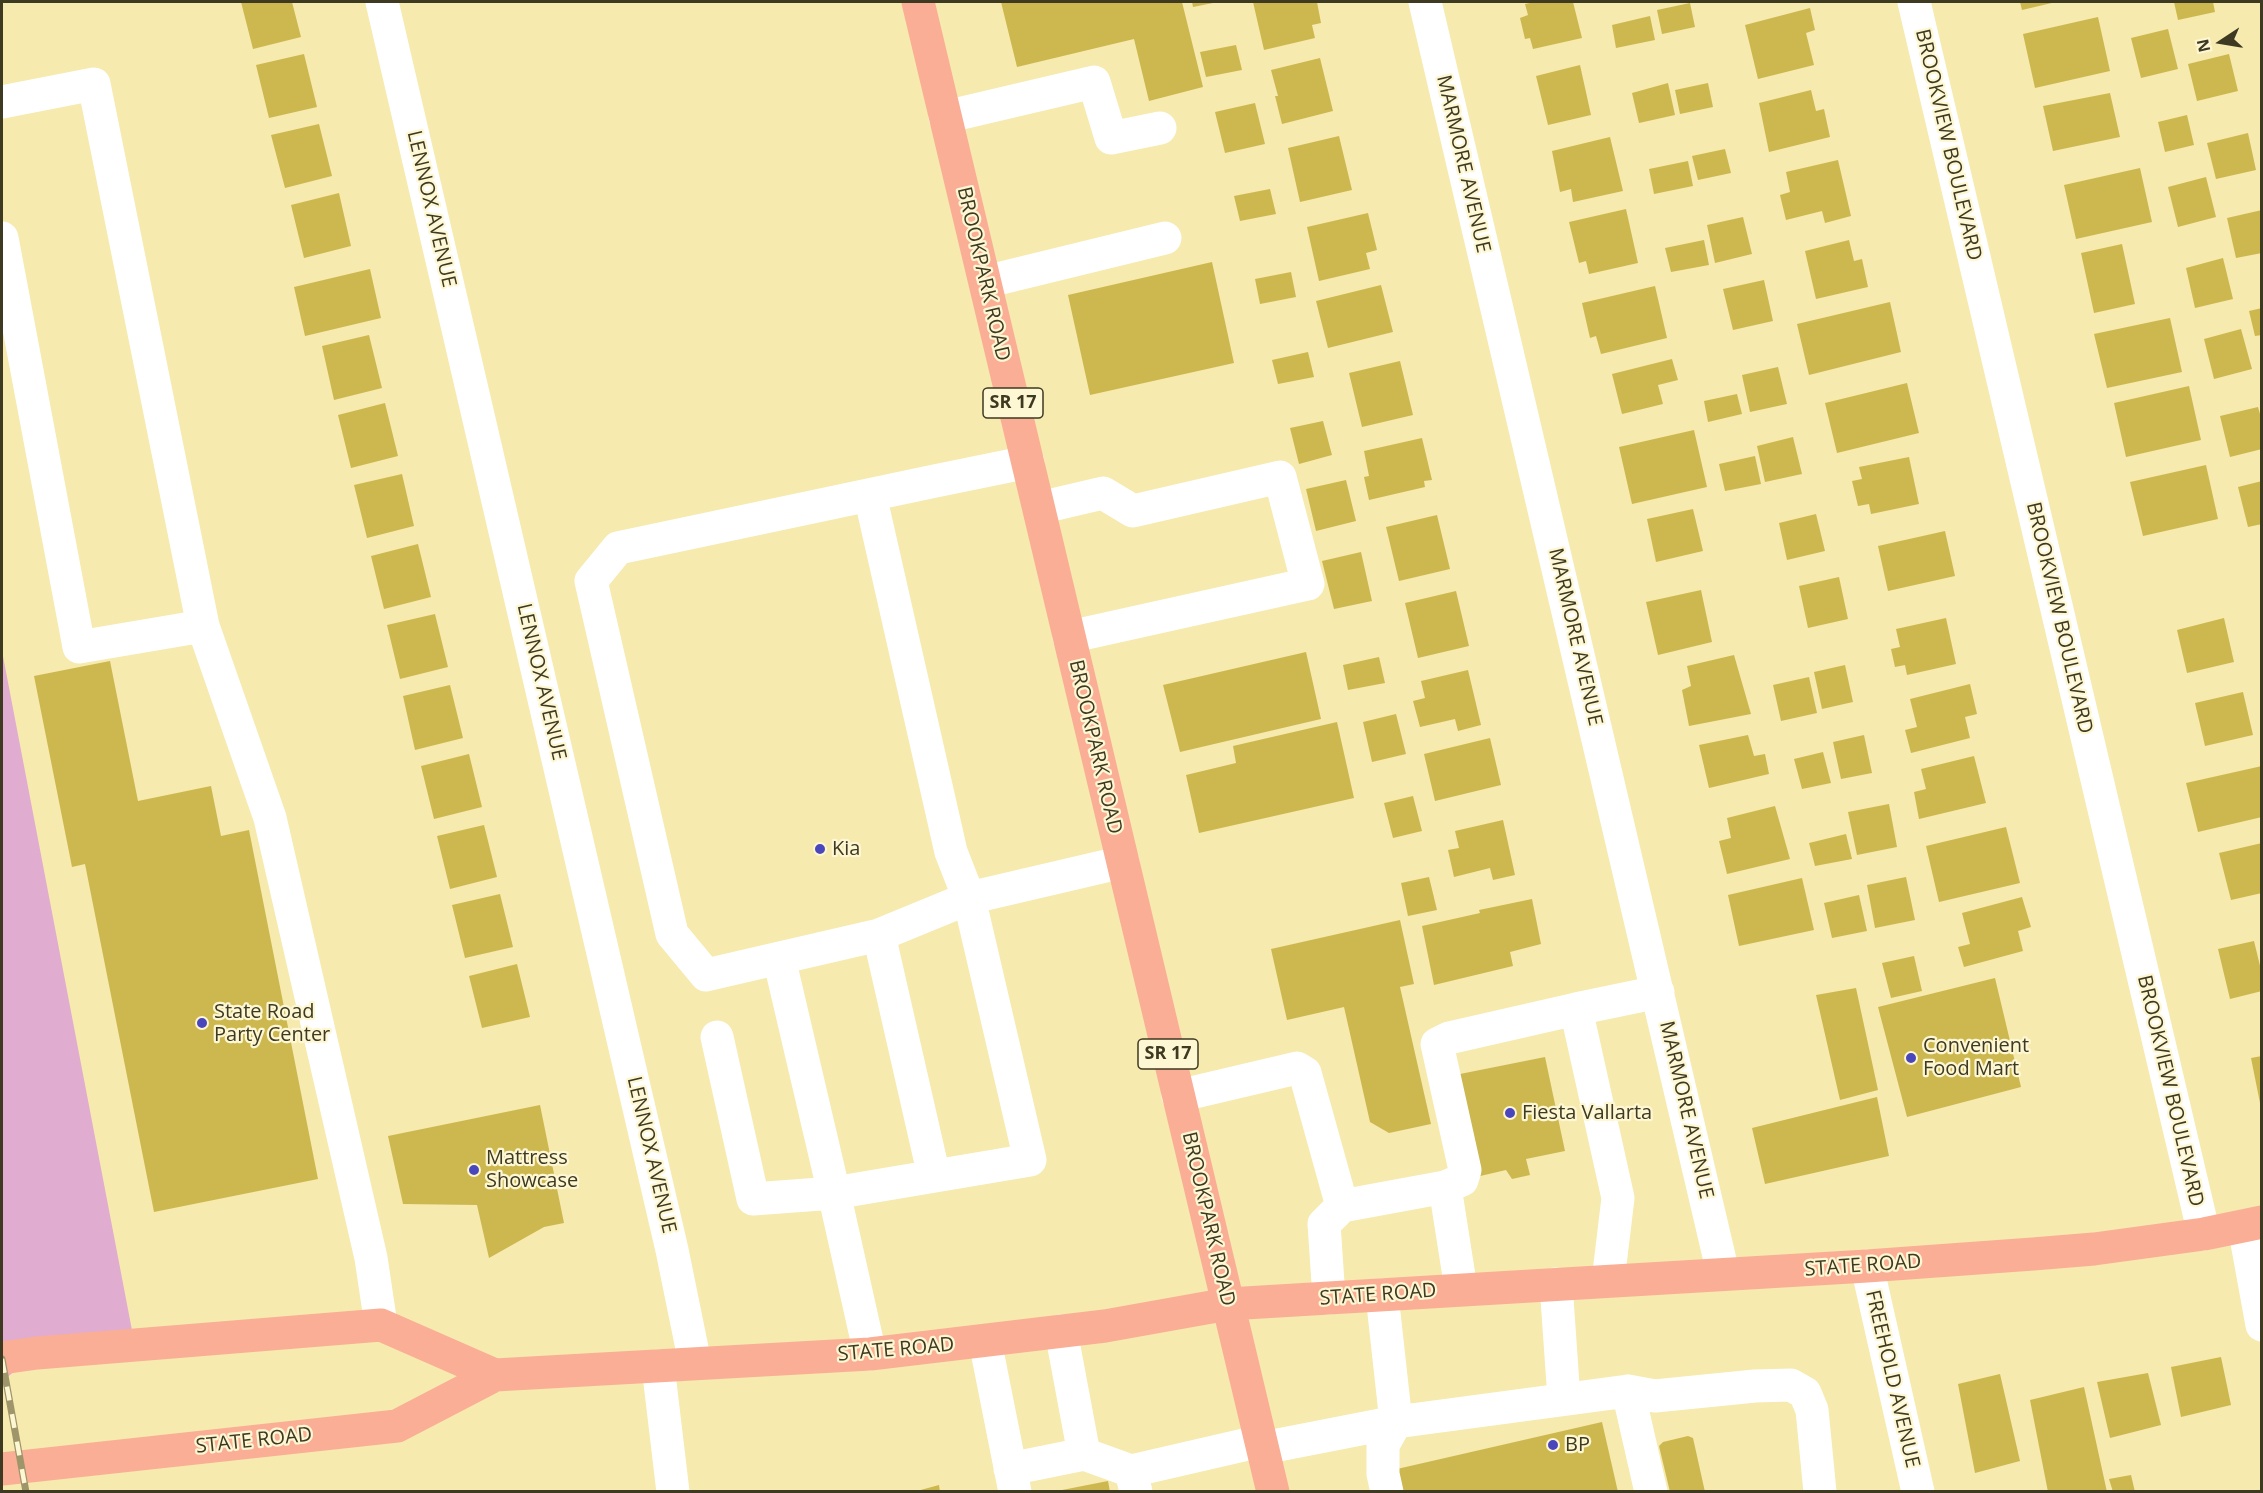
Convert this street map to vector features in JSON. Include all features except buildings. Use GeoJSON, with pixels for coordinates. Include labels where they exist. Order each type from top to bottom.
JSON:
{"type":"FeatureCollection","features":[{"type":"Feature","properties":{"kind":"main road","name":"BROOKPARK ROAD"},"geometry":{"type":"LineString","coordinates":[[918,2],[1273,1491]]}},
{"type":"Feature","properties":{"kind":"main road","name":"STATE ROAD"},"geometry":{"type":"LineString","coordinates":[[2,1469],[397,1426],[495,1375],[870,1354],[1061,1331],[1228,1304],[1867,1266],[2094,1249],[2204,1234],[2253,1224]]}},
{"type":"Feature","properties":{"kind":"main road","name":"STATE ROAD"},"geometry":{"type":"LineString","coordinates":[[2,1358],[37,1353],[381,1325],[495,1375]]}},
{"type":"Feature","properties":{"kind":"street","name":"LENNOX AVENUE"},"geometry":{"type":"LineString","coordinates":[[382,2],[670,1238],[695,1364]]}},
{"type":"Feature","properties":{"kind":"street","name":"MARMORE AVENUE"},"geometry":{"type":"LineString","coordinates":[[1425,2],[1723,1273]]}},
{"type":"Feature","properties":{"kind":"street","name":"BROOKVIEW BOULEVARD"},"geometry":{"type":"LineString","coordinates":[[1914,2],[2204,1234]]}},
{"type":"Feature","properties":{"kind":"street"},"geometry":{"type":"LineString","coordinates":[[945,117],[1094,82],[1112,138],[1160,128]]}},
{"type":"Feature","properties":{"kind":"street"},"geometry":{"type":"LineString","coordinates":[[2,102],[94,84],[203,626],[270,818],[371,1258],[381,1325]]}},
{"type":"Feature","properties":{"kind":"street"},"geometry":{"type":"LineString","coordinates":[[2,238],[79,647],[203,626]]}},
{"type":"Feature","properties":{"kind":"street"},"geometry":{"type":"LineString","coordinates":[[985,282],[1165,238]]}},
{"type":"Feature","properties":{"kind":"street"},"geometry":{"type":"LineString","coordinates":[[1028,462],[618,548],[591,581],[672,934],[706,975],[879,935],[969,898],[1123,862]]}},
{"type":"Feature","properties":{"kind":"street"},"geometry":{"type":"LineString","coordinates":[[1039,508],[1103,493],[1132,511],[1280,477],[1308,584],[1069,637]]}},
{"type":"Feature","properties":{"kind":"street"},"geometry":{"type":"LineString","coordinates":[[717,1037],[753,1199],[834,1193],[1030,1160],[969,898],[951,852],[870,495]]}},
{"type":"Feature","properties":{"kind":"street"},"geometry":{"type":"LineString","coordinates":[[879,935],[934,1176]]}},
{"type":"Feature","properties":{"kind":"street"},"geometry":{"type":"LineString","coordinates":[[779,958],[870,1354]]}},
{"type":"Feature","properties":{"kind":"street"},"geometry":{"type":"LineString","coordinates":[[1329,1298],[1324,1224],[1342,1206],[1445,1187],[1462,1180],[1465,1170],[1437,1044],[1449,1038],[1658,992]]}},
{"type":"Feature","properties":{"kind":"street"},"geometry":{"type":"LineString","coordinates":[[1576,1009],[1618,1198],[1608,1281]]}},
{"type":"Feature","properties":{"kind":"street"},"geometry":{"type":"LineString","coordinates":[[1178,1096],[1297,1068],[1305,1073],[1342,1206]]}},
{"type":"Feature","properties":{"kind":"street"},"geometry":{"type":"LineString","coordinates":[[1445,1187],[1461,1289]]}},
{"type":"Feature","properties":{"kind":"street"},"geometry":{"type":"LineString","coordinates":[[2253,1224],[2262,1325]]}},
{"type":"Feature","properties":{"kind":"street","name":"FREEHOLD AVENUE"},"geometry":{"type":"LineString","coordinates":[[1867,1266],[1918,1491]]}},
{"type":"Feature","properties":{"kind":"street"},"geometry":{"type":"LineString","coordinates":[[1556,1284],[1564,1400]]}},
{"type":"Feature","properties":{"kind":"street"},"geometry":{"type":"LineString","coordinates":[[1382,1295],[1396,1422],[1383,1445],[1383,1474],[1387,1491]]}},
{"type":"Feature","properties":{"kind":"street"},"geometry":{"type":"LineString","coordinates":[[1061,1331],[1084,1454]]}},
{"type":"Feature","properties":{"kind":"street"},"geometry":{"type":"LineString","coordinates":[[985,1341],[1012,1480],[1084,1454],[1134,1481],[1262,1445],[1396,1422],[1628,1391],[1655,1396],[1755,1386],[1791,1385],[1805,1393],[1812,1410],[1820,1491]]}},
{"type":"Feature","properties":{"kind":"street"},"geometry":{"type":"LineString","coordinates":[[658,1366],[673,1491]]}},
{"type":"Feature","properties":{"kind":"street"},"geometry":{"type":"LineString","coordinates":[[1628,1391],[1651,1491]]}},
{"type":"Feature","properties":{"kind":"shaded area"},"geometry":{"type":"Polygon","coordinates":[[[2,651],[135,1346],[37,1353],[5,1379],[2,1359],[2,651]]]}},
{"type":"Feature","properties":{"kind":"railway"},"geometry":{"type":"LineString","coordinates":[[2,1359],[26,1492]]}},
{"type":"Feature","properties":{"kind":"place","name":"Kia"},"geometry":{"type":"Point","coordinates":[820,849]}},
{"type":"Feature","properties":{"kind":"place","name":"State Road Party Center"},"geometry":{"type":"Point","coordinates":[202,1023]}},
{"type":"Feature","properties":{"kind":"place","name":"Convenient Food Mart"},"geometry":{"type":"Point","coordinates":[1911,1058]}},
{"type":"Feature","properties":{"kind":"place","name":"Fiesta Vallarta"},"geometry":{"type":"Point","coordinates":[1510,1113]}},
{"type":"Feature","properties":{"kind":"place","name":"Mattress Showcase"},"geometry":{"type":"Point","coordinates":[474,1170]}},
{"type":"Feature","properties":{"kind":"place","name":"BP"},"geometry":{"type":"Point","coordinates":[1553,1445]}}]}
